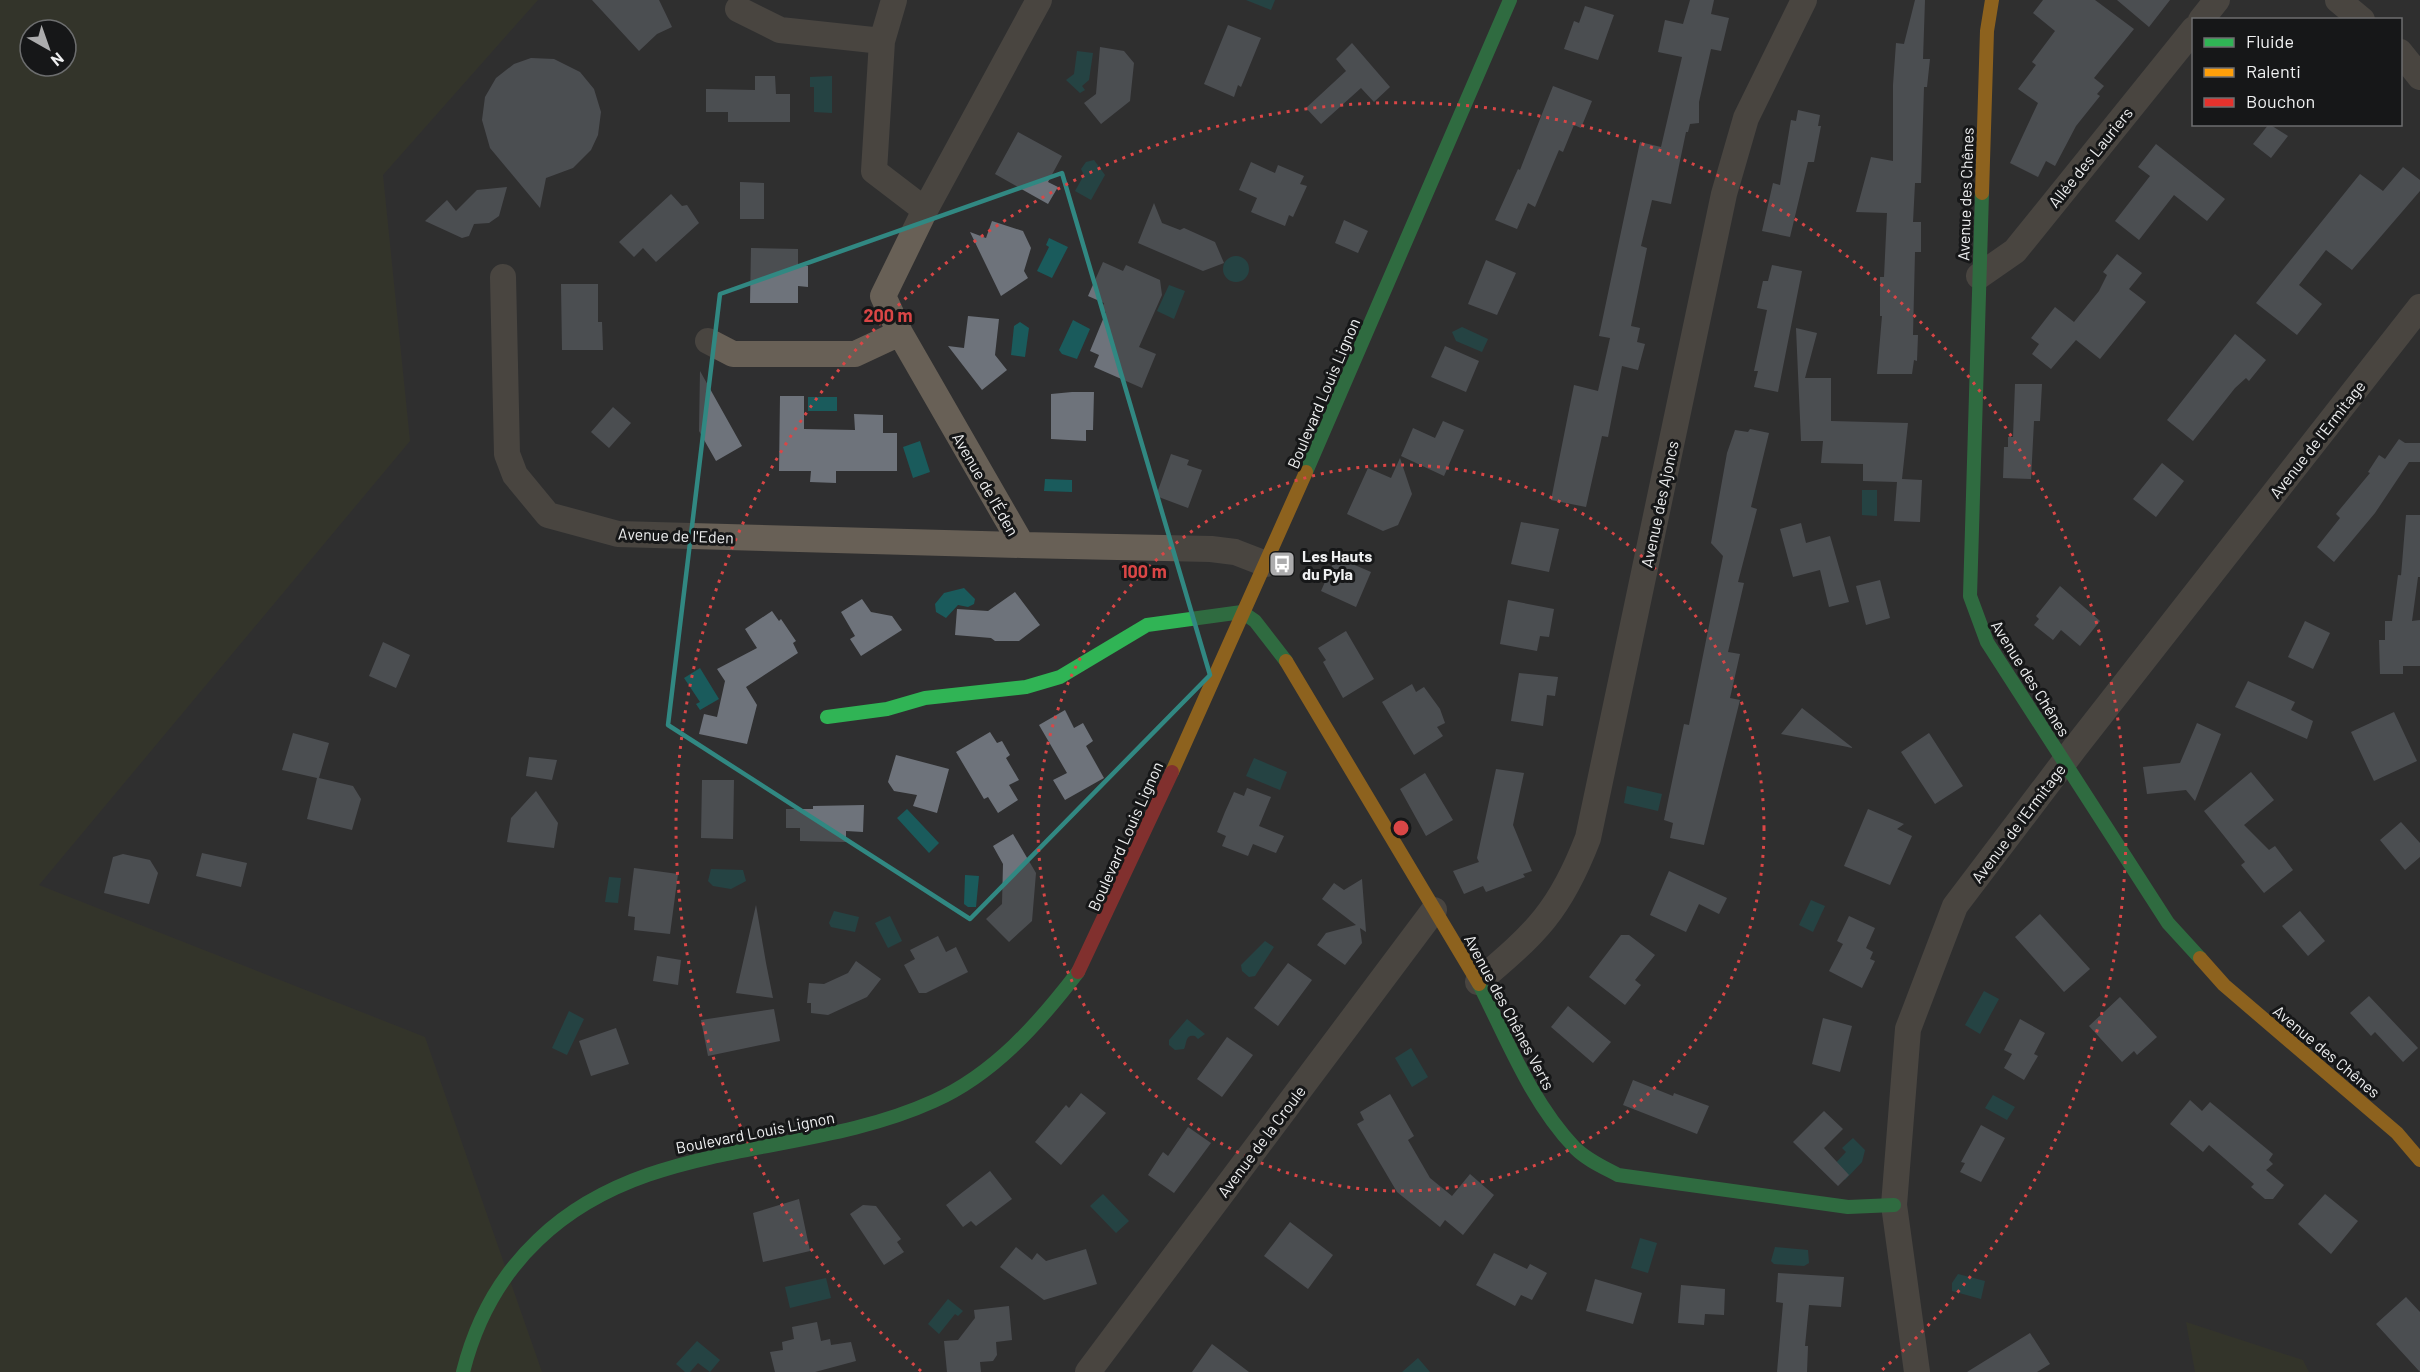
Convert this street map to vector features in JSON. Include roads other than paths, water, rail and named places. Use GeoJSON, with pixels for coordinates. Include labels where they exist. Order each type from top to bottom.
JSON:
{"type":"FeatureCollection","features":[{"type":"Feature","properties":{"kind":"street"},"geometry":{"type":"LineString","coordinates":[[894,0],[882,41],[874,171],[925,210]]}},
{"type":"Feature","properties":{"kind":"street","name":"Avenue de l'Éden"},"geometry":{"type":"LineString","coordinates":[[1039,0],[925,210],[883,296],[900,333],[1022,545],[1211,549],[1235,552],[1266,564]]}},
{"type":"Feature","properties":{"kind":"street","name":"Boulevard Louis Lignon"},"geometry":{"type":"LineString","coordinates":[[463,1372],[470,1342],[504,1275],[533,1240],[590,1196],[659,1168],[802,1140],[889,1119],[955,1090],[980,1074],[1030,1031],[1084,965],[1242,612],[1266,564],[1510,0]]}},
{"type":"Feature","properties":{"kind":"street","name":"Avenue des Ajoncs"},"geometry":{"type":"LineString","coordinates":[[1478,982],[1529,939],[1558,904],[1573,877],[1588,838],[1724,194],[1746,118],[1804,0]]}},
{"type":"Feature","properties":{"kind":"street","name":"Avenue des Chênes"},"geometry":{"type":"LineString","coordinates":[[1992,0],[1987,32],[1970,596],[1986,642],[2168,923],[2224,985],[2397,1133],[2420,1160]]}},
{"type":"Feature","properties":{"kind":"street"},"geometry":{"type":"LineString","coordinates":[[2203,18],[2217,0]]}},
{"type":"Feature","properties":{"kind":"street"},"geometry":{"type":"LineString","coordinates":[[2338,0],[2360,18]]}},
{"type":"Feature","properties":{"kind":"street"},"geometry":{"type":"LineString","coordinates":[[738,9],[780,30],[882,41]]}},
{"type":"Feature","properties":{"kind":"street","name":"Allée des Lauriers"},"geometry":{"type":"LineString","coordinates":[[1979,276],[2015,251],[2192,30]]}},
{"type":"Feature","properties":{"kind":"street"},"geometry":{"type":"LineString","coordinates":[[2402,54],[2420,77]]}},
{"type":"Feature","properties":{"kind":"street","name":"Avenue de l'Eden"},"geometry":{"type":"LineString","coordinates":[[503,277],[507,454],[515,475],[549,515],[618,534],[1022,545]]}},
{"type":"Feature","properties":{"kind":"street","name":"Avenue de l'Ermitage"},"geometry":{"type":"LineString","coordinates":[[1917,1372],[1894,1205],[1908,1029],[1955,906],[2064,762],[2420,307]]}},
{"type":"Feature","properties":{"kind":"street"},"geometry":{"type":"LineString","coordinates":[[708,341],[733,354],[855,354],[900,333]]}},
{"type":"Feature","properties":{"kind":"street"},"geometry":{"type":"LineString","coordinates":[[827,717],[887,709],[925,698],[1026,687],[1060,677],[1148,625],[1242,612]]}},
{"type":"Feature","properties":{"kind":"street","name":"Avenue des Chênes Verts"},"geometry":{"type":"LineString","coordinates":[[1242,612],[1255,621],[1289,665],[1478,982],[1542,1108],[1576,1149],[1595,1163],[1618,1174],[1848,1207],[1894,1205]]}},
{"type":"Feature","properties":{"kind":"street","name":"Avenue de la Croule"},"geometry":{"type":"LineString","coordinates":[[1088,1372],[1434,910]]}},
{"type":"Feature","properties":{"kind":"water"},"geometry":{"type":"Polygon","coordinates":[[[1246,0],[1275,0],[1271,10],[1246,0]]]}},
{"type":"Feature","properties":{"kind":"water"},"geometry":{"type":"Polygon","coordinates":[[[1077,51],[1093,53],[1089,80],[1082,86],[1085,90],[1080,93],[1066,80],[1074,74],[1077,51]]]}},
{"type":"Feature","properties":{"kind":"water"},"geometry":{"type":"Polygon","coordinates":[[[832,76],[832,113],[814,112],[814,87],[810,87],[810,77],[832,76]]]}},
{"type":"Feature","properties":{"kind":"water"},"geometry":{"type":"Polygon","coordinates":[[[1094,160],[1105,175],[1091,200],[1075,191],[1084,175],[1081,169],[1086,162],[1094,160]]]}},
{"type":"Feature","properties":{"kind":"water"},"geometry":{"type":"Polygon","coordinates":[[[1049,238],[1068,247],[1052,278],[1037,271],[1049,247],[1046,245],[1049,238]]]}},
{"type":"Feature","properties":{"kind":"water"},"geometry":{"type":"Polygon","coordinates":[[[1236,256],[1245,260],[1249,269],[1245,278],[1236,282],[1227,278],[1223,269],[1227,260],[1236,256]]]}},
{"type":"Feature","properties":{"kind":"water"},"geometry":{"type":"Polygon","coordinates":[[[1169,285],[1185,291],[1174,319],[1157,311],[1169,285]]]}},
{"type":"Feature","properties":{"kind":"water"},"geometry":{"type":"Polygon","coordinates":[[[1073,320],[1090,329],[1077,359],[1062,354],[1059,350],[1073,320]]]}},
{"type":"Feature","properties":{"kind":"water"},"geometry":{"type":"Polygon","coordinates":[[[1020,322],[1029,328],[1025,357],[1011,355],[1014,326],[1020,322]]]}},
{"type":"Feature","properties":{"kind":"water"},"geometry":{"type":"Polygon","coordinates":[[[1462,327],[1488,339],[1482,352],[1456,341],[1452,332],[1462,327]]]}},
{"type":"Feature","properties":{"kind":"water"},"geometry":{"type":"Polygon","coordinates":[[[808,397],[837,397],[837,411],[808,411],[808,397]]]}},
{"type":"Feature","properties":{"kind":"water"},"geometry":{"type":"Polygon","coordinates":[[[920,441],[930,472],[913,478],[903,447],[920,441]]]}},
{"type":"Feature","properties":{"kind":"water"},"geometry":{"type":"Polygon","coordinates":[[[1045,479],[1072,480],[1072,492],[1044,491],[1045,479]]]}},
{"type":"Feature","properties":{"kind":"water"},"geometry":{"type":"Polygon","coordinates":[[[1862,490],[1877,490],[1877,516],[1862,515],[1862,490]]]}},
{"type":"Feature","properties":{"kind":"water"},"geometry":{"type":"Polygon","coordinates":[[[964,588],[975,599],[974,604],[968,607],[958,605],[946,618],[936,612],[935,604],[944,593],[964,588]]]}},
{"type":"Feature","properties":{"kind":"water"},"geometry":{"type":"Polygon","coordinates":[[[700,668],[719,699],[700,710],[696,704],[700,702],[684,678],[700,668]]]}},
{"type":"Feature","properties":{"kind":"water"},"geometry":{"type":"Polygon","coordinates":[[[1254,758],[1287,772],[1280,790],[1246,776],[1254,758]]]}},
{"type":"Feature","properties":{"kind":"water"},"geometry":{"type":"Polygon","coordinates":[[[1627,786],[1662,794],[1658,811],[1624,803],[1627,786]]]}},
{"type":"Feature","properties":{"kind":"water"},"geometry":{"type":"Polygon","coordinates":[[[907,809],[939,843],[929,853],[897,818],[907,809]]]}},
{"type":"Feature","properties":{"kind":"water"},"geometry":{"type":"Polygon","coordinates":[[[711,869],[743,870],[746,881],[731,889],[713,886],[708,881],[711,869]]]}},
{"type":"Feature","properties":{"kind":"water"},"geometry":{"type":"Polygon","coordinates":[[[965,875],[979,876],[976,907],[968,907],[964,904],[965,875]]]}},
{"type":"Feature","properties":{"kind":"water"},"geometry":{"type":"Polygon","coordinates":[[[609,877],[621,878],[618,903],[605,902],[609,877]]]}},
{"type":"Feature","properties":{"kind":"water"},"geometry":{"type":"Polygon","coordinates":[[[1811,900],[1825,906],[1813,932],[1799,925],[1811,900]]]}},
{"type":"Feature","properties":{"kind":"water"},"geometry":{"type":"Polygon","coordinates":[[[834,911],[859,917],[855,932],[831,927],[829,923],[834,911]]]}},
{"type":"Feature","properties":{"kind":"water"},"geometry":{"type":"Polygon","coordinates":[[[890,916],[902,941],[888,948],[875,923],[890,916]]]}},
{"type":"Feature","properties":{"kind":"water"},"geometry":{"type":"Polygon","coordinates":[[[1265,941],[1274,947],[1255,976],[1249,977],[1242,971],[1241,965],[1265,941]]]}},
{"type":"Feature","properties":{"kind":"water"},"geometry":{"type":"Polygon","coordinates":[[[1984,991],[1999,999],[1980,1034],[1965,1025],[1984,991]]]}},
{"type":"Feature","properties":{"kind":"water"},"geometry":{"type":"Polygon","coordinates":[[[569,1011],[584,1019],[567,1055],[552,1048],[569,1011]]]}},
{"type":"Feature","properties":{"kind":"water"},"geometry":{"type":"Polygon","coordinates":[[[1187,1019],[1205,1034],[1198,1039],[1195,1036],[1189,1036],[1184,1049],[1175,1050],[1169,1045],[1169,1040],[1187,1019]]]}},
{"type":"Feature","properties":{"kind":"water"},"geometry":{"type":"Polygon","coordinates":[[[1411,1048],[1428,1077],[1412,1087],[1395,1058],[1411,1048]]]}},
{"type":"Feature","properties":{"kind":"water"},"geometry":{"type":"Polygon","coordinates":[[[1993,1095],[2015,1107],[2007,1120],[1985,1108],[1993,1095]]]}},
{"type":"Feature","properties":{"kind":"water"},"geometry":{"type":"Polygon","coordinates":[[[1853,1138],[1865,1150],[1862,1162],[1845,1180],[1832,1167],[1846,1152],[1842,1148],[1853,1138]]]}},
{"type":"Feature","properties":{"kind":"water"},"geometry":{"type":"Polygon","coordinates":[[[1103,1194],[1129,1221],[1116,1233],[1090,1206],[1103,1194]]]}},
{"type":"Feature","properties":{"kind":"water"},"geometry":{"type":"Polygon","coordinates":[[[1640,1238],[1657,1243],[1648,1273],[1631,1268],[1640,1238]]]}},
{"type":"Feature","properties":{"kind":"water"},"geometry":{"type":"Polygon","coordinates":[[[1775,1247],[1808,1250],[1809,1263],[1804,1266],[1774,1264],[1771,1261],[1775,1247]]]}},
{"type":"Feature","properties":{"kind":"water"},"geometry":{"type":"Polygon","coordinates":[[[1958,1274],[1985,1281],[1981,1299],[1952,1291],[1952,1283],[1958,1274]]]}},
{"type":"Feature","properties":{"kind":"water"},"geometry":{"type":"Polygon","coordinates":[[[826,1278],[831,1298],[790,1308],[785,1287],[826,1278]]]}},
{"type":"Feature","properties":{"kind":"water"},"geometry":{"type":"Polygon","coordinates":[[[948,1299],[963,1311],[958,1316],[955,1314],[939,1334],[928,1324],[948,1299]]]}},
{"type":"Feature","properties":{"kind":"water"},"geometry":{"type":"Polygon","coordinates":[[[697,1341],[720,1360],[710,1372],[698,1363],[690,1372],[685,1372],[676,1364],[697,1341]]]}},
{"type":"Feature","properties":{"kind":"water"},"geometry":{"type":"Polygon","coordinates":[[[1418,1358],[1430,1372],[1402,1372],[1418,1358]]]}},
{"type":"Feature","properties":{"kind":"place","name":"Les Hauts du Pyla"},"geometry":{"type":"Point","coordinates":[1282,564]}}]}
